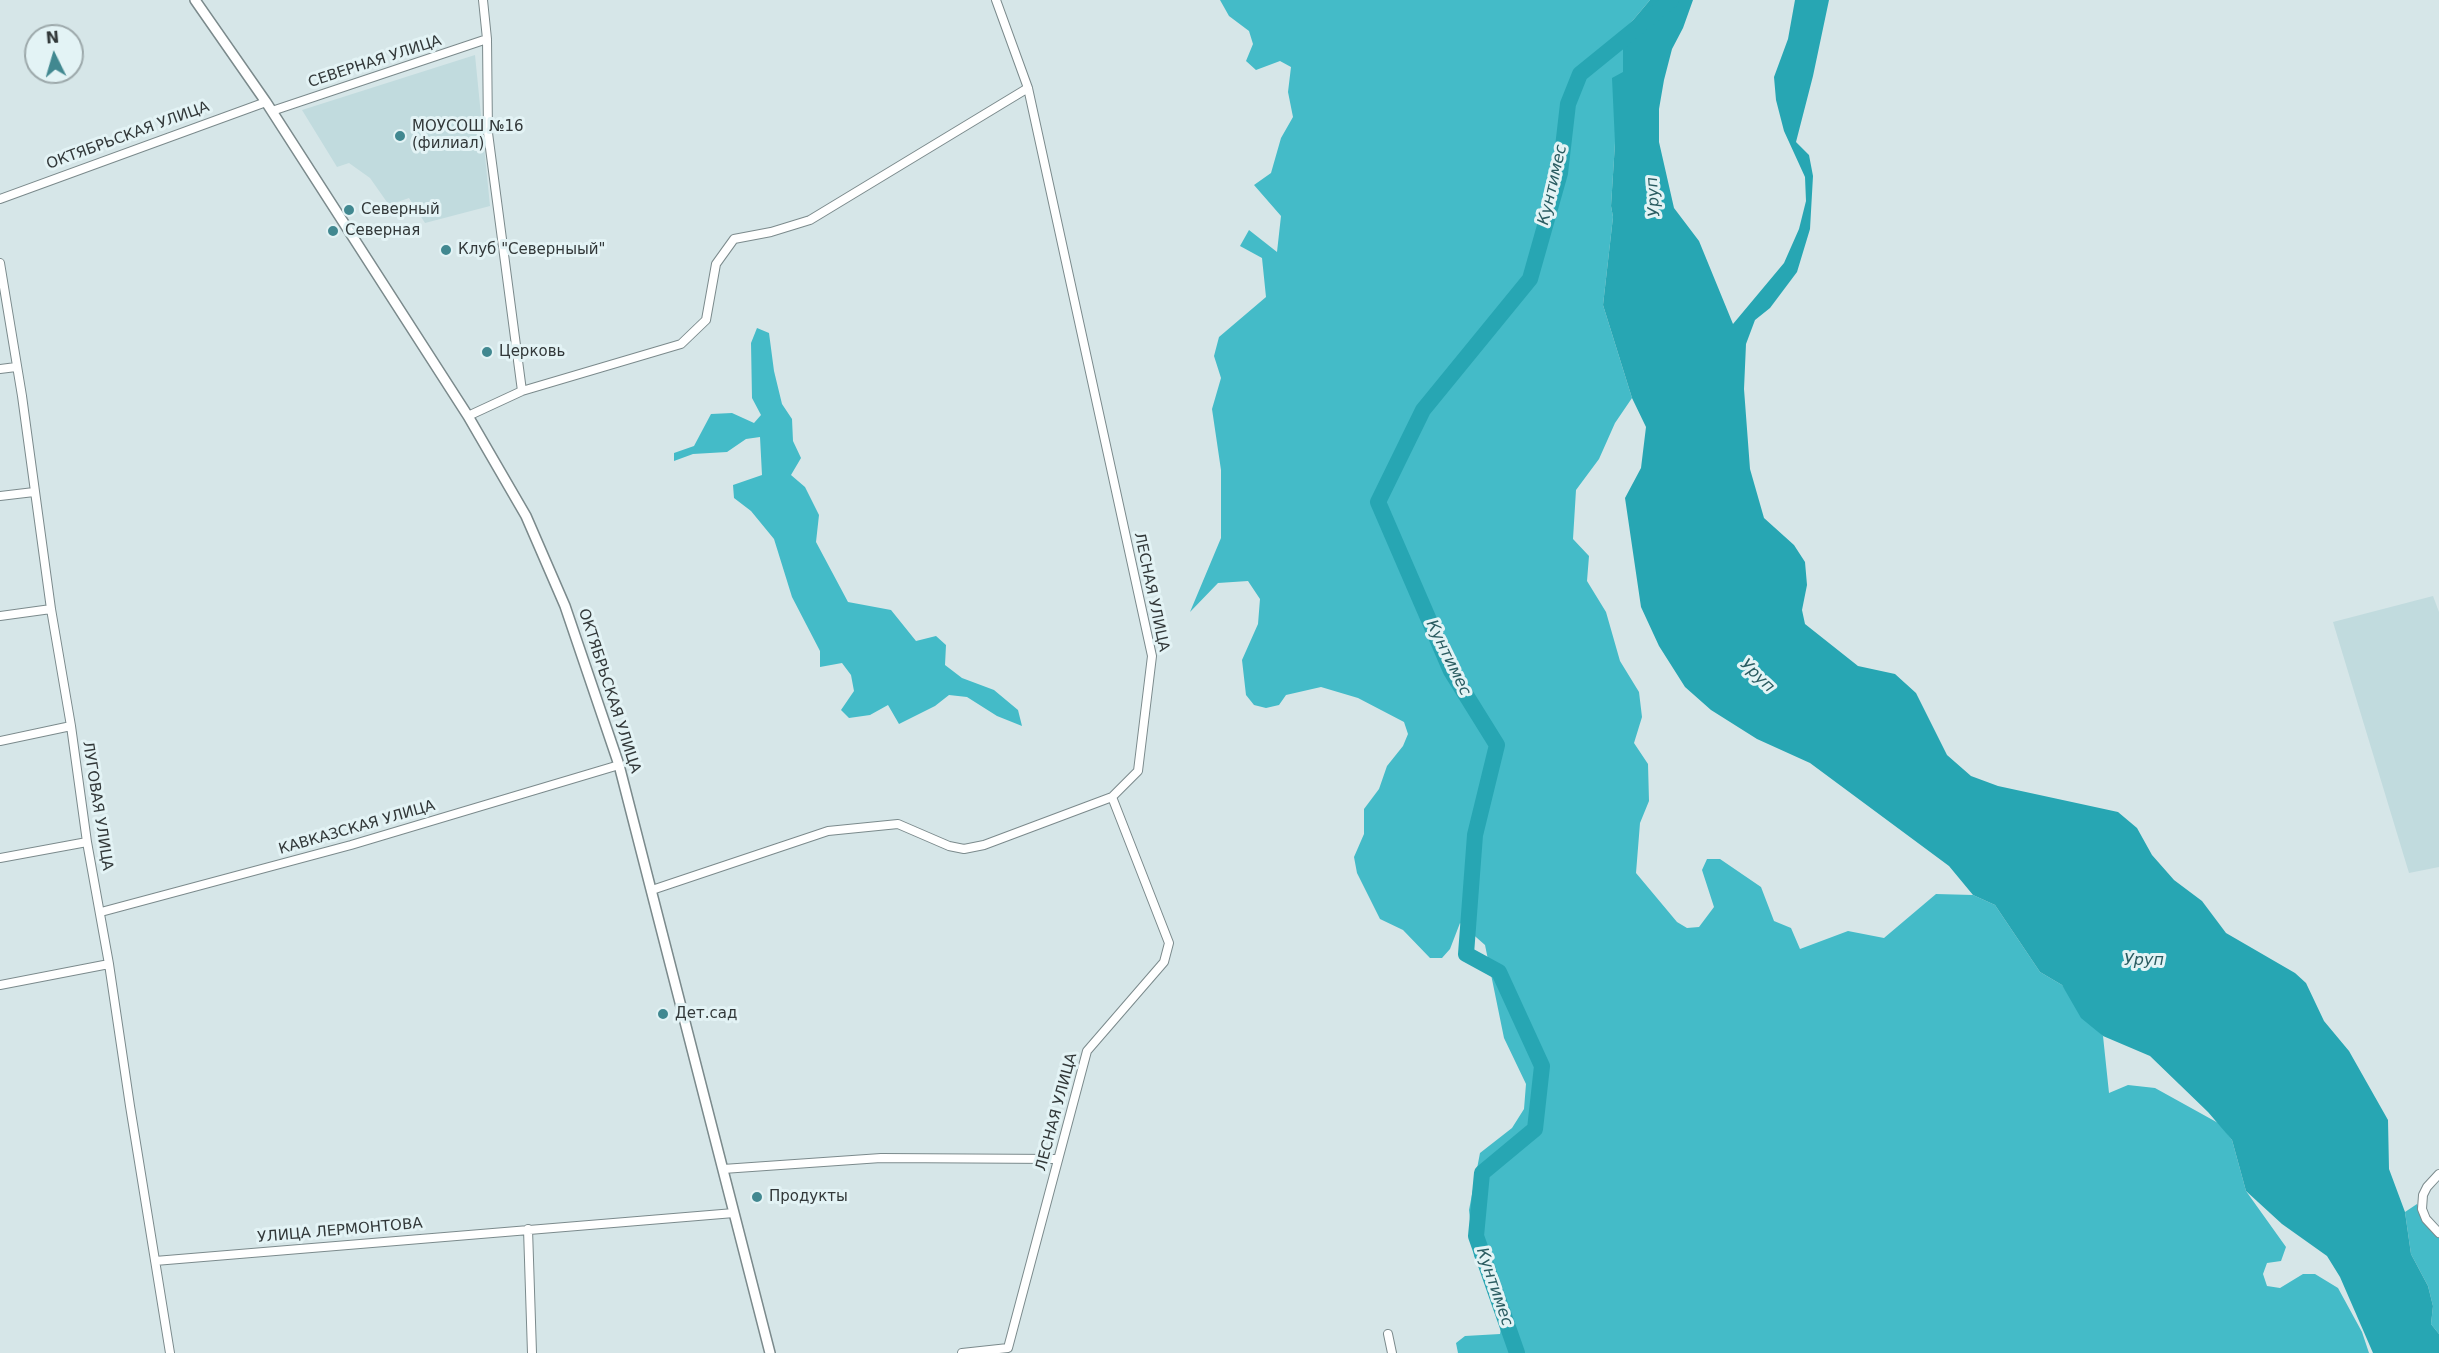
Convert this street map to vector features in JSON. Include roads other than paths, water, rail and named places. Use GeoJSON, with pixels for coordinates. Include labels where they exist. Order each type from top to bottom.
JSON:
{"type":"FeatureCollection","features":[{"type":"Feature","properties":{"kind":"street","name":"ОКТЯБРЬСКАЯ УЛИЦА"},"geometry":{"type":"LineString","coordinates":[[195,0],[269,106],[468,416],[526,516],[565,606],[619,765],[770,1353]]}},
{"type":"Feature","properties":{"kind":"street"},"geometry":{"type":"LineString","coordinates":[[483,0],[487,39],[488,133],[522,391]]}},
{"type":"Feature","properties":{"kind":"street","name":"ЛЕСНАЯ УЛИЦА"},"geometry":{"type":"LineString","coordinates":[[962,1353],[1008,1348],[1086,1051],[1164,962],[1169,943],[1112,797],[1138,771],[1152,656],[1028,88],[996,0]]}},
{"type":"Feature","properties":{"kind":"street","name":"СЕВЕРНАЯ УЛИЦА"},"geometry":{"type":"LineString","coordinates":[[269,106],[487,39]]}},
{"type":"Feature","properties":{"kind":"street"},"geometry":{"type":"LineString","coordinates":[[468,416],[522,391],[681,344],[706,320],[716,264],[734,238],[771,232],[810,220],[1028,88]]}},
{"type":"Feature","properties":{"kind":"street","name":"ОКТЯБРЬСКАЯ УЛИЦА"},"geometry":{"type":"LineString","coordinates":[[0,199],[269,106]]}},
{"type":"Feature","properties":{"kind":"street","name":"ЛУГОВАЯ УЛИЦА"},"geometry":{"type":"LineString","coordinates":[[0,263],[22,396],[51,609],[71,726],[87,842],[101,912],[170,1353]]}},
{"type":"Feature","properties":{"kind":"street"},"geometry":{"type":"LineString","coordinates":[[0,369],[16,367]]}},
{"type":"Feature","properties":{"kind":"street"},"geometry":{"type":"LineString","coordinates":[[0,496],[34,492]]}},
{"type":"Feature","properties":{"kind":"street"},"geometry":{"type":"LineString","coordinates":[[0,616],[51,609]]}},
{"type":"Feature","properties":{"kind":"street"},"geometry":{"type":"LineString","coordinates":[[0,741],[71,726]]}},
{"type":"Feature","properties":{"kind":"street","name":"КАВКАЗСКАЯ УЛИЦА"},"geometry":{"type":"LineString","coordinates":[[101,912],[351,845],[619,765]]}},
{"type":"Feature","properties":{"kind":"street"},"geometry":{"type":"LineString","coordinates":[[652,890],[828,831],[898,824],[949,846],[964,849],[984,845],[1112,797]]}},
{"type":"Feature","properties":{"kind":"street"},"geometry":{"type":"LineString","coordinates":[[0,858],[87,842]]}},
{"type":"Feature","properties":{"kind":"street"},"geometry":{"type":"LineString","coordinates":[[0,985],[109,964]]}},
{"type":"Feature","properties":{"kind":"street"},"geometry":{"type":"LineString","coordinates":[[723,1169],[881,1158],[1058,1159]]}},
{"type":"Feature","properties":{"kind":"street"},"geometry":{"type":"LineString","coordinates":[[2439,1174],[2423,1195],[2422,1209],[2426,1219],[2439,1233]]}},
{"type":"Feature","properties":{"kind":"street","name":"УЛИЦА ЛЕРМОНТОВА"},"geometry":{"type":"LineString","coordinates":[[155,1261],[734,1213]]}},
{"type":"Feature","properties":{"kind":"street"},"geometry":{"type":"LineString","coordinates":[[528,1229],[532,1353]]}},
{"type":"Feature","properties":{"kind":"street"},"geometry":{"type":"LineString","coordinates":[[1388,1334],[1392,1353]]}},
{"type":"Feature","properties":{"kind":"water","name":"Уруп"},"geometry":{"type":"Polygon","coordinates":[[[1650,0],[1693,0],[1683,28],[1672,49],[1664,80],[1659,109],[1659,142],[1674,208],[1699,241],[1733,324],[1784,263],[1799,229],[1806,201],[1805,177],[1784,131],[1776,100],[1774,77],[1788,39],[1795,0],[1829,0],[1796,142],[1809,155],[1813,176],[1810,229],[1797,272],[1770,308],[1755,320],[1746,344],[1744,389],[1750,469],[1764,518],[1794,545],[1805,562],[1807,585],[1802,610],[1805,624],[1858,666],[1895,674],[1916,693],[1947,755],[1971,776],[1998,786],[2118,812],[2137,828],[2152,855],[2174,880],[2202,901],[2226,933],[2295,973],[2306,983],[2324,1021],[2349,1051],[2388,1120],[2389,1169],[2405,1212],[2411,1254],[2428,1286],[2433,1306],[2431,1324],[2439,1334],[2439,1353],[2373,1353],[2340,1277],[2327,1256],[2282,1224],[2246,1191],[2232,1140],[2208,1112],[2150,1056],[2103,1036],[2081,1018],[2062,985],[2040,972],[1995,905],[1973,895],[1949,866],[1810,763],[1757,739],[1711,710],[1685,687],[1659,646],[1641,607],[1625,498],[1641,468],[1646,427],[1632,398],[1603,305],[1613,217],[1611,206],[1615,143],[1612,78],[1623,72],[1623,32],[1650,0]]]}},
{"type":"Feature","properties":{"kind":"waterway","name":"Кунтимес"},"geometry":{"type":"LineString","coordinates":[[1517,1353],[1476,1236],[1482,1173],[1535,1129],[1542,1066],[1499,972],[1466,954],[1475,835],[1497,745],[1451,671],[1378,502],[1423,410],[1530,279],[1560,173],[1568,104],[1580,74],[1671,0]]}},
{"type":"Feature","properties":{"kind":"place","name":"МОУСОШ №16 (филиал)"},"geometry":{"type":"Point","coordinates":[400,136]}},
{"type":"Feature","properties":{"kind":"place","name":"Северный"},"geometry":{"type":"Point","coordinates":[349,210]}},
{"type":"Feature","properties":{"kind":"place","name":"Северная"},"geometry":{"type":"Point","coordinates":[333,231]}},
{"type":"Feature","properties":{"kind":"place","name":"Клуб \"Северныый\""},"geometry":{"type":"Point","coordinates":[446,250]}},
{"type":"Feature","properties":{"kind":"place","name":"Церковь"},"geometry":{"type":"Point","coordinates":[487,352]}},
{"type":"Feature","properties":{"kind":"place","name":"Дет.сад"},"geometry":{"type":"Point","coordinates":[663,1014]}},
{"type":"Feature","properties":{"kind":"place","name":"Продукты"},"geometry":{"type":"Point","coordinates":[757,1197]}}]}
